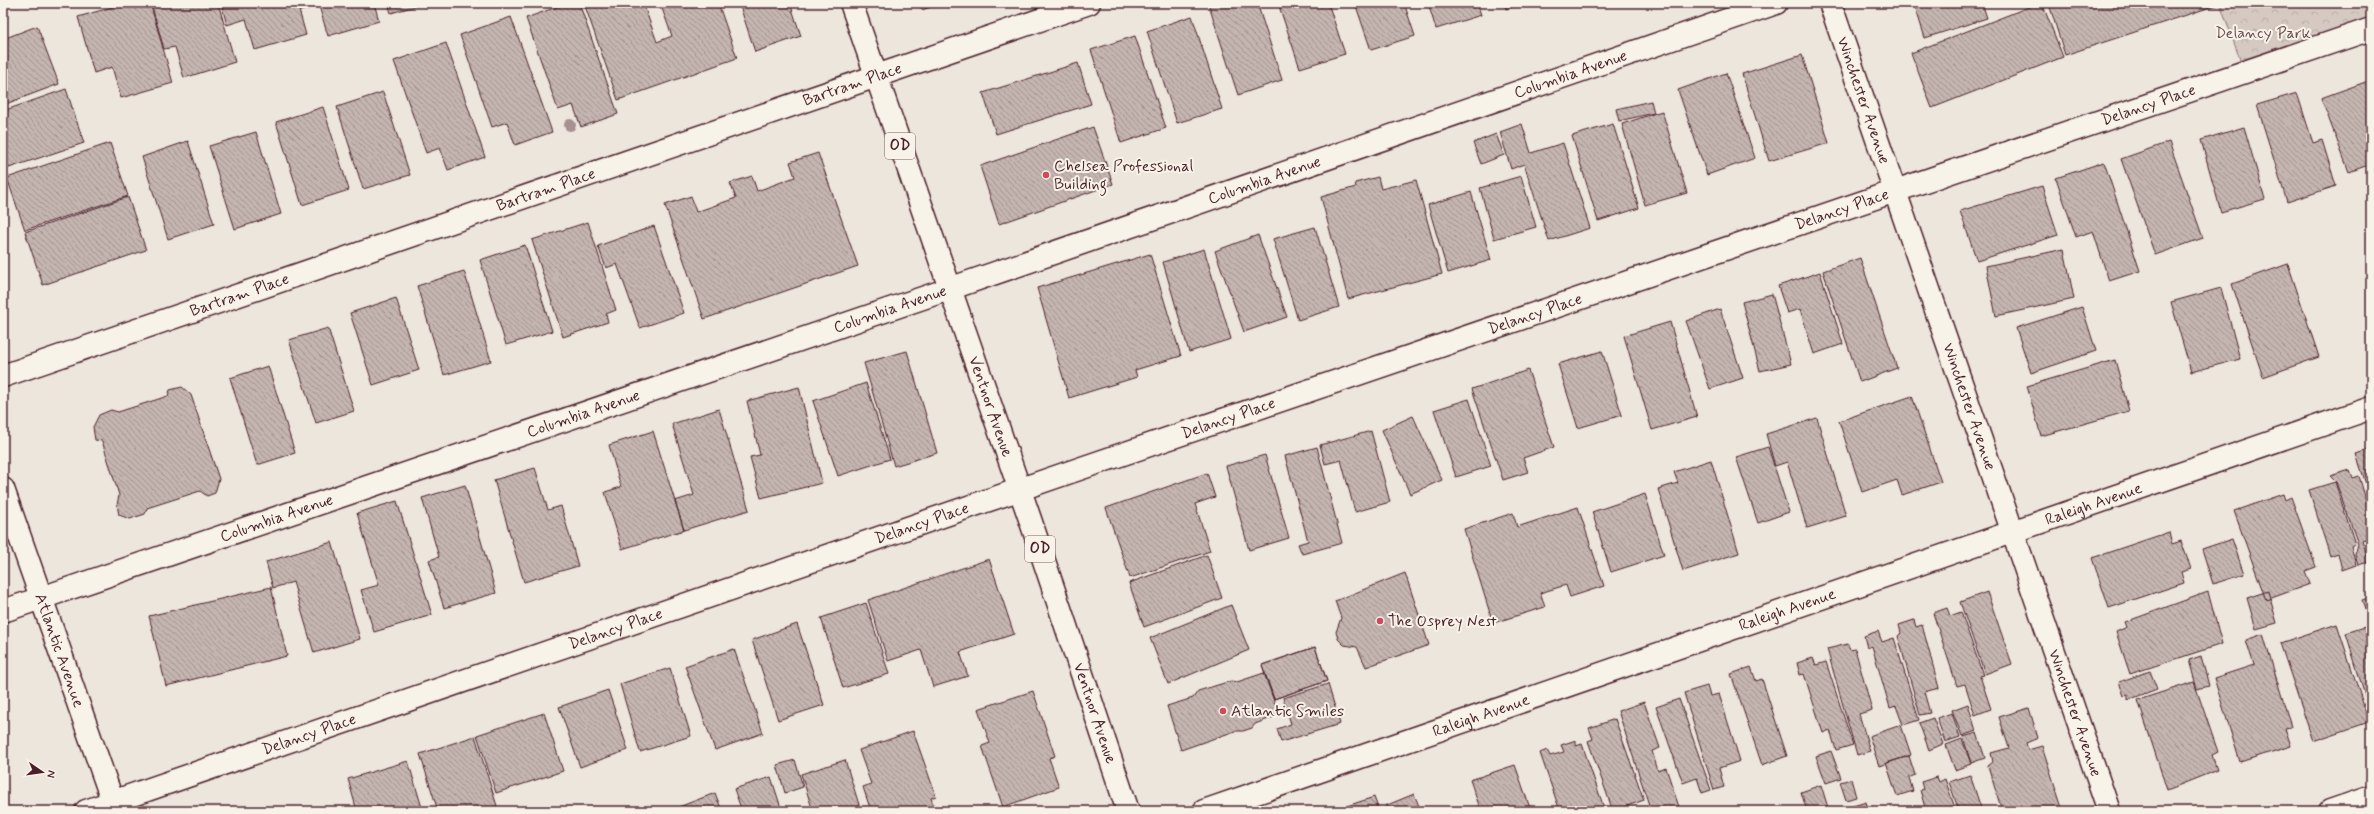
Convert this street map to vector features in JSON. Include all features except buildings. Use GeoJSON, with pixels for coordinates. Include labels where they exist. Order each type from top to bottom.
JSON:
{"type":"FeatureCollection","features":[{"type":"Feature","properties":{"kind":"street","name":"Ventnor Avenue"},"geometry":{"type":"LineString","coordinates":[[851,3],[1128,811]]}},
{"type":"Feature","properties":{"kind":"street","name":"Bartram Place"},"geometry":{"type":"LineString","coordinates":[[3,376],[1089,3]]}},
{"type":"Feature","properties":{"kind":"street","name":"Columbia Avenue"},"geometry":{"type":"LineString","coordinates":[[3,611],[949,289],[1776,3]]}},
{"type":"Feature","properties":{"kind":"street","name":"Winchester Avenue"},"geometry":{"type":"LineString","coordinates":[[1830,3],[1896,190],[2109,811]]}},
{"type":"Feature","properties":{"kind":"street","name":"Delancy Place"},"geometry":{"type":"LineString","coordinates":[[86,811],[114,807],[1019,490],[2371,29]]}},
{"type":"Feature","properties":{"kind":"street","name":"Raleigh Avenue"},"geometry":{"type":"LineString","coordinates":[[1204,811],[2013,533],[2371,408]]}},
{"type":"Feature","properties":{"kind":"street","name":"Atlantic Avenue"},"geometry":{"type":"LineString","coordinates":[[3,489],[114,807]]}},
{"type":"Feature","properties":{"kind":"street"},"geometry":{"type":"LineString","coordinates":[[2330,811],[2371,797]]}},
{"type":"Feature","properties":{"kind":"green space","name":"Delancy Park"},"geometry":{"type":"Polygon","coordinates":[[[2220,3],[2371,3],[2371,29],[2244,71],[2220,3]]]}},
{"type":"Feature","properties":{"kind":"place","name":"Chelsea Professional Building"},"geometry":{"type":"Point","coordinates":[1046,175]}},
{"type":"Feature","properties":{"kind":"place","name":"The Osprey Nest"},"geometry":{"type":"Point","coordinates":[1380,621]}},
{"type":"Feature","properties":{"kind":"place","name":"Atlantic Smiles"},"geometry":{"type":"Point","coordinates":[1223,711]}}]}
